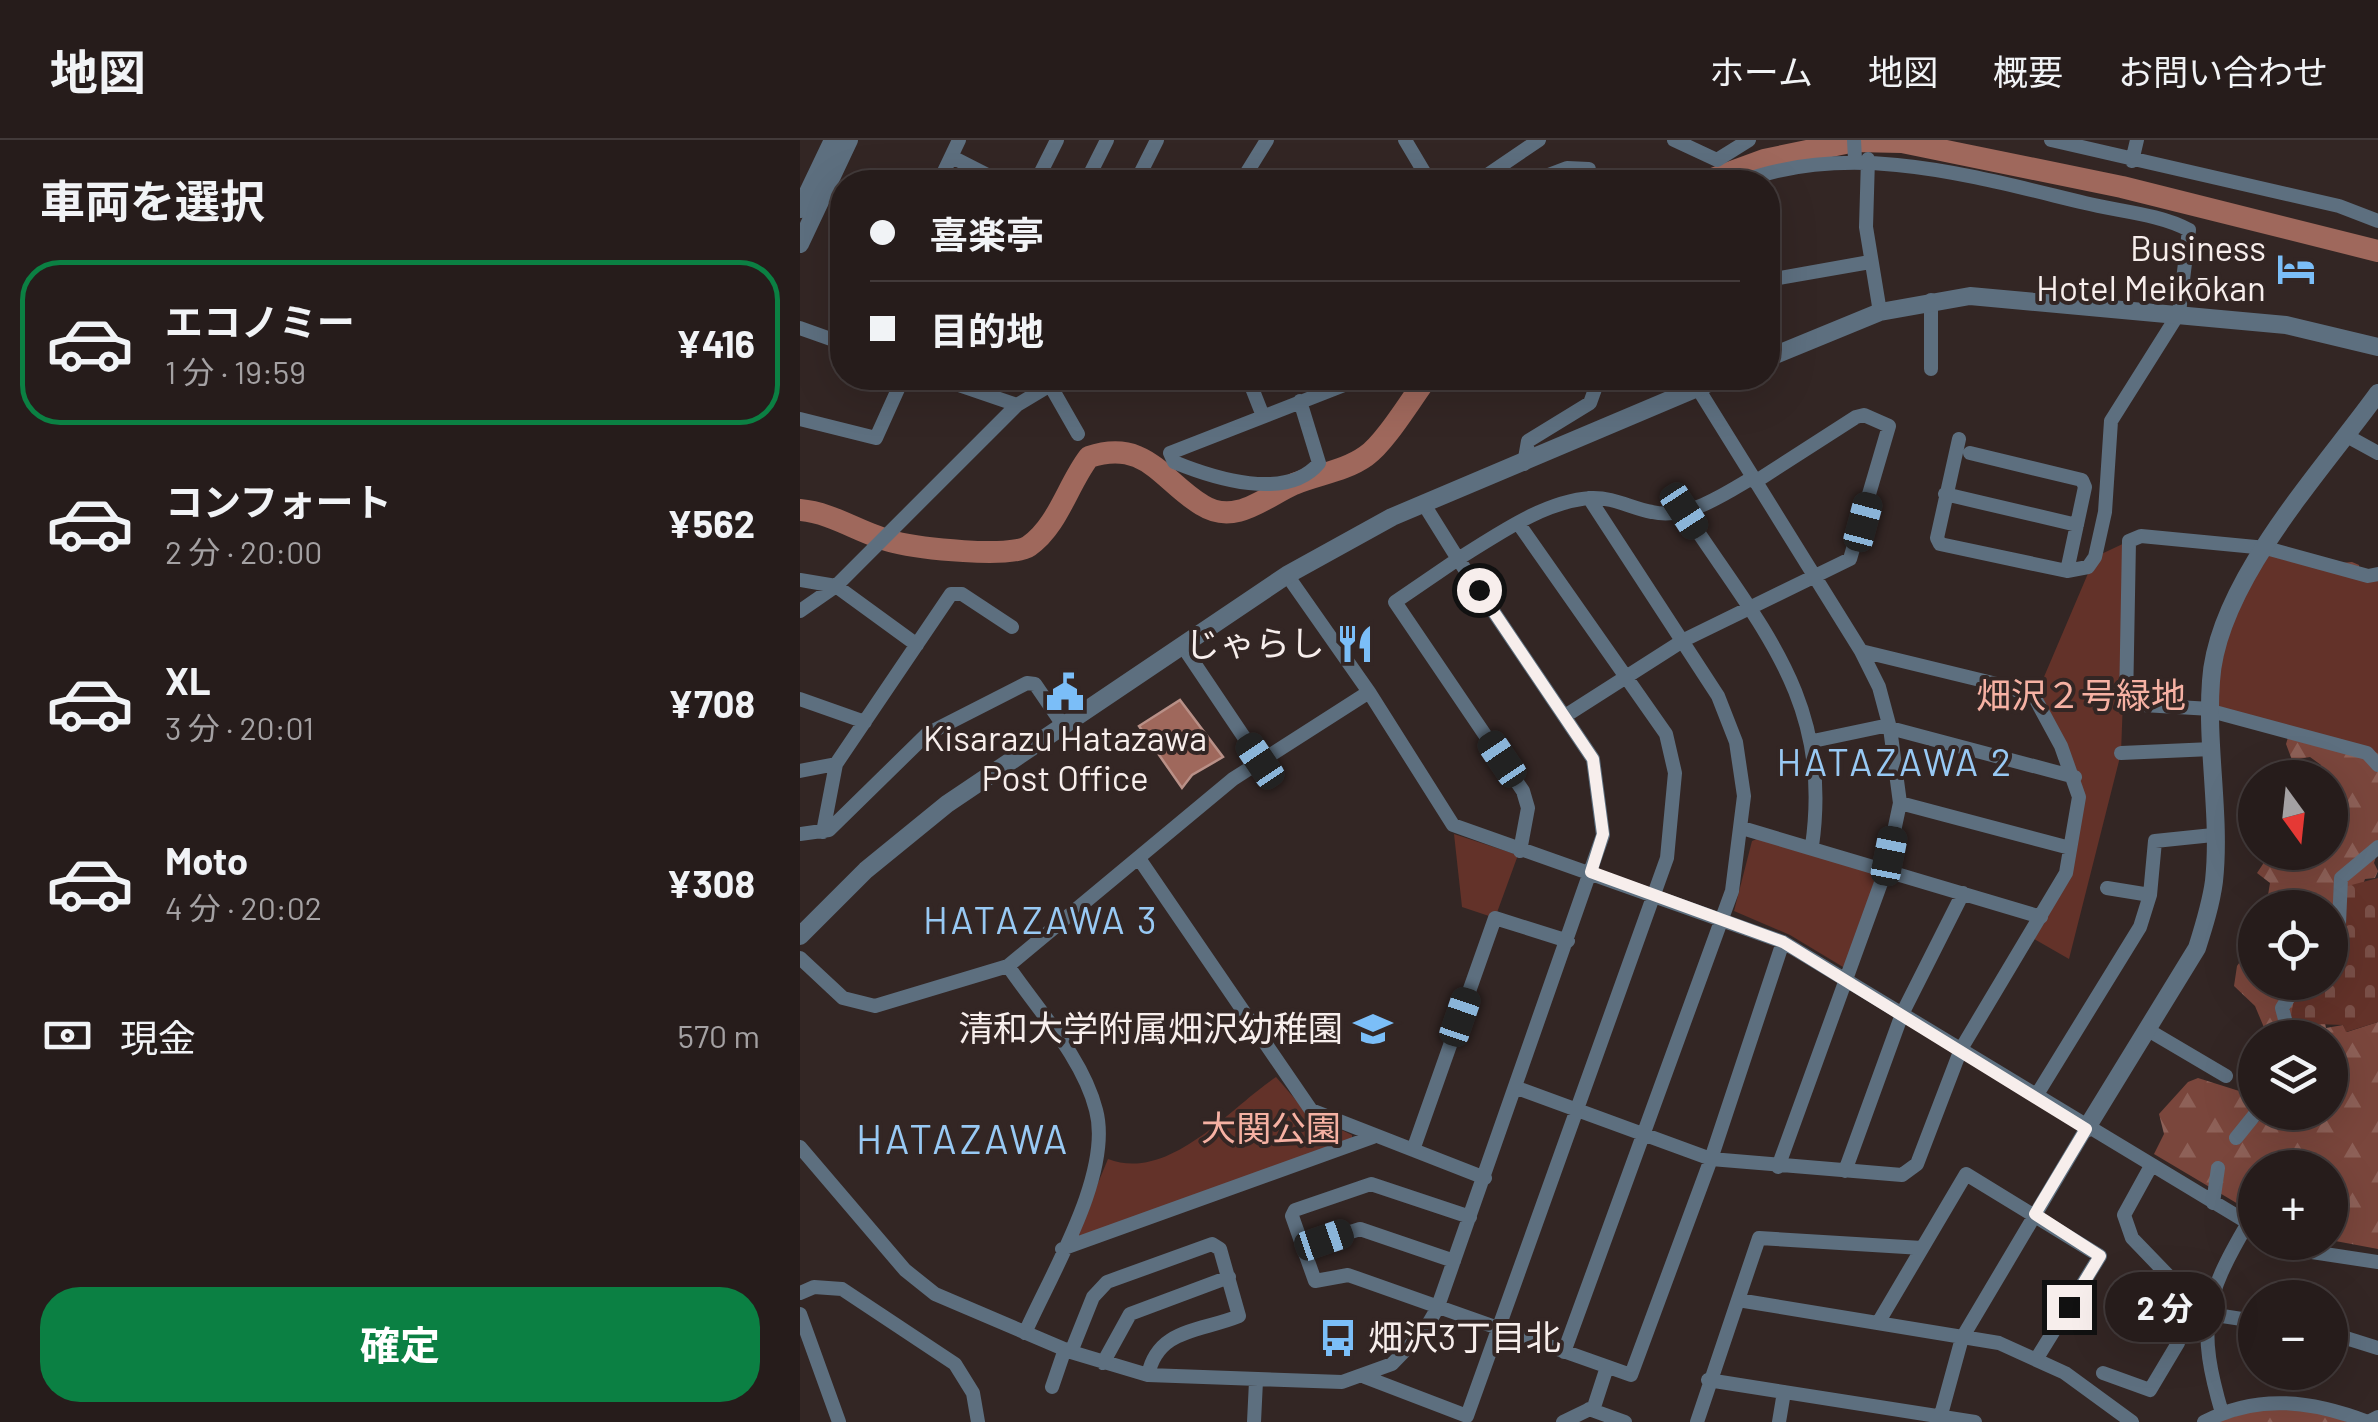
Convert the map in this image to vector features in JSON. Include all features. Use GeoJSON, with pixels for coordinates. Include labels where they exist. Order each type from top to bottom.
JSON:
{"type":"FeatureCollection","features":[{"type":"Feature","properties":{"kind":"street"},"geometry":{"type":"LineString","coordinates":[[800,209],[833,140]]}},
{"type":"Feature","properties":{"kind":"street"},"geometry":{"type":"LineString","coordinates":[[836,170],[850,140]]}},
{"type":"Feature","properties":{"kind":"street"},"geometry":{"type":"LineString","coordinates":[[945,170],[960,140]]}},
{"type":"Feature","properties":{"kind":"street"},"geometry":{"type":"LineString","coordinates":[[1042,170],[1057,140]]}},
{"type":"Feature","properties":{"kind":"street"},"geometry":{"type":"LineString","coordinates":[[1092,170],[1107,140]]}},
{"type":"Feature","properties":{"kind":"street"},"geometry":{"type":"LineString","coordinates":[[1142,170],[1157,140]]}},
{"type":"Feature","properties":{"kind":"street"},"geometry":{"type":"LineString","coordinates":[[1248,170],[1267,140]]}},
{"type":"Feature","properties":{"kind":"street"},"geometry":{"type":"LineString","coordinates":[[1406,140],[1423,170]]}},
{"type":"Feature","properties":{"kind":"street"},"geometry":{"type":"LineString","coordinates":[[1495,170],[1539,140]]}},
{"type":"Feature","properties":{"kind":"street"},"geometry":{"type":"LineString","coordinates":[[1674,140],[1718,160],[1749,140]]}},
{"type":"Feature","properties":{"kind":"street"},"geometry":{"type":"LineString","coordinates":[[1854,140],[1861,159],[1870,262],[1880,312]]}},
{"type":"Feature","properties":{"kind":"street"},"geometry":{"type":"LineString","coordinates":[[2051,140],[2339,206],[2378,221]]}},
{"type":"Feature","properties":{"kind":"street"},"geometry":{"type":"LineString","coordinates":[[2132,161],[2137,140]]}},
{"type":"Feature","properties":{"kind":"street"},"geometry":{"type":"LineString","coordinates":[[952,157],[977,170]]}},
{"type":"Feature","properties":{"kind":"street"},"geometry":{"type":"LineString","coordinates":[[1772,170],[1861,159],[1928,167],[2189,230],[2179,314],[2111,421],[2109,484],[2095,557],[2082,570],[2067,571],[1940,544],[1937,538],[1945,494],[1960,439]]}},
{"type":"Feature","properties":{"kind":"street"},"geometry":{"type":"LineString","coordinates":[[1563,170],[1590,170]]}},
{"type":"Feature","properties":{"kind":"street"},"geometry":{"type":"LineString","coordinates":[[800,244],[830,182]]}},
{"type":"Feature","properties":{"kind":"street"},"geometry":{"type":"LineString","coordinates":[[1780,278],[1870,262]]}},
{"type":"Feature","properties":{"kind":"street"},"geometry":{"type":"LineString","coordinates":[[1780,353],[1880,312],[1931,300],[2003,296],[2286,324],[2378,347]]}},
{"type":"Feature","properties":{"kind":"street"},"geometry":{"type":"LineString","coordinates":[[1931,300],[1931,370]]}},
{"type":"Feature","properties":{"kind":"street"},"geometry":{"type":"LineString","coordinates":[[800,328],[830,339]]}},
{"type":"Feature","properties":{"kind":"street"},"geometry":{"type":"LineString","coordinates":[[800,419],[876,438],[898,390]]}},
{"type":"Feature","properties":{"kind":"street"},"geometry":{"type":"LineString","coordinates":[[973,390],[1017,405]]}},
{"type":"Feature","properties":{"kind":"street"},"geometry":{"type":"LineString","coordinates":[[800,610],[861,563],[1017,405],[1037,390]]}},
{"type":"Feature","properties":{"kind":"street"},"geometry":{"type":"LineString","coordinates":[[1057,390],[1078,434]]}},
{"type":"Feature","properties":{"kind":"street"},"geometry":{"type":"LineString","coordinates":[[1253,390],[1263,416]]}},
{"type":"Feature","properties":{"kind":"street"},"geometry":{"type":"LineString","coordinates":[[1300,402],[1320,456],[1314,470],[1298,479],[1265,486],[1174,462],[1170,453],[1263,416],[1331,390]]}},
{"type":"Feature","properties":{"kind":"street"},"geometry":{"type":"LineString","coordinates":[[1524,464],[1528,441],[1590,403],[1594,390]]}},
{"type":"Feature","properties":{"kind":"street"},"geometry":{"type":"LineString","coordinates":[[800,936],[906,836],[1287,576],[1360,532],[1692,390]]}},
{"type":"Feature","properties":{"kind":"street"},"geometry":{"type":"LineString","coordinates":[[1698,390],[1880,686],[1900,802],[1886,869],[1778,1167]]}},
{"type":"Feature","properties":{"kind":"street"},"geometry":{"type":"LineString","coordinates":[[1940,1418],[1962,1338],[2197,948],[2214,879],[2211,680],[2223,626],[2250,568],[2378,392]]}},
{"type":"Feature","properties":{"kind":"street"},"geometry":{"type":"LineString","coordinates":[[1520,851],[1528,808],[1522,791],[1395,602],[1518,523],[1589,498],[1662,514],[1684,511],[1754,480],[1856,417],[1864,414],[1889,426],[1855,555],[1815,579],[1684,640],[1565,716]]}},
{"type":"Feature","properties":{"kind":"street"},"geometry":{"type":"LineString","coordinates":[[2346,436],[2378,453]]}},
{"type":"Feature","properties":{"kind":"street"},"geometry":{"type":"LineString","coordinates":[[1970,453],[2082,480],[2085,488],[2067,571]]}},
{"type":"Feature","properties":{"kind":"street"},"geometry":{"type":"LineString","coordinates":[[1945,494],[2077,525]]}},
{"type":"Feature","properties":{"kind":"street"},"geometry":{"type":"LineString","coordinates":[[1564,1352],[1732,891],[1742,828],[1741,767],[1730,722],[1684,640],[1589,498]]}},
{"type":"Feature","properties":{"kind":"street"},"geometry":{"type":"LineString","coordinates":[[800,1147],[905,1270],[935,1294],[1103,1363],[1148,1375],[1342,1382],[1366,1377],[1407,1352],[1437,1308],[1486,1178],[1603,834],[1593,759],[1425,506]]}},
{"type":"Feature","properties":{"kind":"street"},"geometry":{"type":"LineString","coordinates":[[1684,511],[1790,677],[1813,742],[1818,806],[1812,846]]}},
{"type":"Feature","properties":{"kind":"street"},"geometry":{"type":"LineString","coordinates":[[1366,1377],[1468,1416],[1667,858],[1674,814],[1674,773],[1666,734],[1518,523]]}},
{"type":"Feature","properties":{"kind":"street"},"geometry":{"type":"LineString","coordinates":[[2376,759],[2211,710],[2126,704],[2127,547],[2141,536],[2266,548],[2361,574],[2378,574]]}},
{"type":"Feature","properties":{"kind":"street"},"geometry":{"type":"LineString","coordinates":[[1287,576],[1369,692],[1453,825],[1783,942],[2086,1129],[2238,1217]]}},
{"type":"Feature","properties":{"kind":"street"},"geometry":{"type":"LineString","coordinates":[[800,580],[836,586],[917,645]]}},
{"type":"Feature","properties":{"kind":"street"},"geometry":{"type":"LineString","coordinates":[[824,832],[836,764],[951,594],[962,594],[1012,627]]}},
{"type":"Feature","properties":{"kind":"street"},"geometry":{"type":"LineString","coordinates":[[1182,646],[1260,761]]}},
{"type":"Feature","properties":{"kind":"street"},"geometry":{"type":"LineString","coordinates":[[1516,1088],[1711,1159],[1778,1167],[1902,1174],[1911,1171],[1961,1049],[2066,873],[2080,797],[2034,698],[2010,687],[1861,651]]}},
{"type":"Feature","properties":{"kind":"street"},"geometry":{"type":"LineString","coordinates":[[800,834],[824,832],[927,734],[1027,683],[1035,684],[1063,726]]}},
{"type":"Feature","properties":{"kind":"street"},"geometry":{"type":"LineString","coordinates":[[800,958],[843,998],[875,1006],[1008,966],[1260,761],[1369,692]]}},
{"type":"Feature","properties":{"kind":"street"},"geometry":{"type":"LineString","coordinates":[[800,699],[865,722]]}},
{"type":"Feature","properties":{"kind":"street"},"geometry":{"type":"LineString","coordinates":[[1813,742],[1890,727],[2074,777]]}},
{"type":"Feature","properties":{"kind":"street"},"geometry":{"type":"LineString","coordinates":[[2121,752],[2212,749]]}},
{"type":"Feature","properties":{"kind":"street"},"geometry":{"type":"LineString","coordinates":[[800,771],[836,764]]}},
{"type":"Feature","properties":{"kind":"street"},"geometry":{"type":"LineString","coordinates":[[1900,802],[2070,848]]}},
{"type":"Feature","properties":{"kind":"street"},"geometry":{"type":"LineString","coordinates":[[1742,828],[2041,917]]}},
{"type":"Feature","properties":{"kind":"street"},"geometry":{"type":"LineString","coordinates":[[2036,1096],[2140,927],[2150,895],[2155,841],[2214,834]]}},
{"type":"Feature","properties":{"kind":"street"},"geometry":{"type":"LineString","coordinates":[[2340,890],[2341,878],[2378,846]]}},
{"type":"Feature","properties":{"kind":"street"},"geometry":{"type":"LineString","coordinates":[[1140,860],[1292,1089],[1325,1118],[1486,1178]]}},
{"type":"Feature","properties":{"kind":"street"},"geometry":{"type":"LineString","coordinates":[[2107,888],[2150,895]]}},
{"type":"Feature","properties":{"kind":"street"},"geometry":{"type":"LineString","coordinates":[[1845,1171],[1902,1014],[1963,893]]}},
{"type":"Feature","properties":{"kind":"street"},"geometry":{"type":"LineString","coordinates":[[1413,1150],[1495,918],[1568,941]]}},
{"type":"Feature","properties":{"kind":"street"},"geometry":{"type":"LineString","coordinates":[[1470,1217],[1371,1184],[1295,1210],[1292,1216],[1315,1282],[1348,1275],[1632,1375],[1711,1159],[1783,942]]}},
{"type":"Feature","properties":{"kind":"street"},"geometry":{"type":"LineString","coordinates":[[1008,966],[1073,1061],[1097,1112],[1099,1154],[1025,1333]]}},
{"type":"Feature","properties":{"kind":"street"},"geometry":{"type":"LineString","coordinates":[[2148,1030],[2226,1076]]}},
{"type":"Feature","properties":{"kind":"street"},"geometry":{"type":"LineString","coordinates":[[2236,1138],[2242,1130]]}},
{"type":"Feature","properties":{"kind":"street"},"geometry":{"type":"LineString","coordinates":[[1062,1249],[1100,1239],[1374,1137]]}},
{"type":"Feature","properties":{"kind":"street"},"geometry":{"type":"LineString","coordinates":[[2103,1373],[2150,1390],[2178,1342],[2185,1293],[2132,1238],[2124,1215],[2151,1166]]}},
{"type":"Feature","properties":{"kind":"street"},"geometry":{"type":"LineString","coordinates":[[2212,1203],[2218,1168]]}},
{"type":"Feature","properties":{"kind":"street"},"geometry":{"type":"LineString","coordinates":[[1878,1324],[1966,1174],[2100,1256],[2037,1358]]}},
{"type":"Feature","properties":{"kind":"street"},"geometry":{"type":"LineString","coordinates":[[1303,1247],[1360,1229],[1454,1262]]}},
{"type":"Feature","properties":{"kind":"street"},"geometry":{"type":"LineString","coordinates":[[1697,1422],[1759,1238],[1922,1248]]}},
{"type":"Feature","properties":{"kind":"street"},"geometry":{"type":"LineString","coordinates":[[1052,1387],[1093,1296],[1116,1276],[1208,1244],[1220,1249],[1239,1316],[1164,1342],[1152,1353],[1148,1375]]}},
{"type":"Feature","properties":{"kind":"street"},"geometry":{"type":"LineString","coordinates":[[2222,1412],[2204,1343],[2222,1266],[2238,1244]]}},
{"type":"Feature","properties":{"kind":"street"},"geometry":{"type":"LineString","coordinates":[[2348,1257],[2378,1262]]}},
{"type":"Feature","properties":{"kind":"street"},"geometry":{"type":"LineString","coordinates":[[1103,1363],[1130,1314],[1229,1277]]}},
{"type":"Feature","properties":{"kind":"street"},"geometry":{"type":"LineString","coordinates":[[800,1293],[814,1287],[842,1290],[955,1364],[973,1392],[978,1422]]}},
{"type":"Feature","properties":{"kind":"street"},"geometry":{"type":"LineString","coordinates":[[1738,1300],[1999,1343],[2037,1358],[2132,1422]]}},
{"type":"Feature","properties":{"kind":"street"},"geometry":{"type":"LineString","coordinates":[[800,1314],[840,1422]]}},
{"type":"Feature","properties":{"kind":"street"},"geometry":{"type":"LineString","coordinates":[[2209,1314],[2238,1318]]}},
{"type":"Feature","properties":{"kind":"street"},"geometry":{"type":"LineString","coordinates":[[2348,1339],[2378,1348]]}},
{"type":"Feature","properties":{"kind":"street"},"geometry":{"type":"LineString","coordinates":[[1563,1422],[1598,1400],[1606,1367]]}},
{"type":"Feature","properties":{"kind":"street"},"geometry":{"type":"LineString","coordinates":[[1708,1380],[1976,1422]]}},
{"type":"Feature","properties":{"kind":"street"},"geometry":{"type":"LineString","coordinates":[[1254,1422],[1256,1381]]}},
{"type":"Feature","properties":{"kind":"street"},"geometry":{"type":"LineString","coordinates":[[1779,1422],[1784,1392]]}},
{"type":"Feature","properties":{"kind":"street"},"geometry":{"type":"LineString","coordinates":[[2204,1422],[2222,1412],[2273,1402],[2319,1406],[2368,1422],[2378,1417]]}},
{"type":"Feature","properties":{"kind":"street"},"geometry":{"type":"LineString","coordinates":[[1858,1422],[1862,1403]]}},
{"type":"Feature","properties":{"kind":"street"},"geometry":{"type":"LineString","coordinates":[[1589,1409],[1625,1422]]}},
{"type":"Feature","properties":{"kind":"green space","name":"畑沢２号緑地"},"geometry":{"type":"Polygon","coordinates":[[[2129,541],[2121,753],[2069,959],[2029,936],[2066,873],[2075,777],[2035,698],[2095,557],[2129,541]]]}},
{"type":"Feature","properties":{"kind":"green space"},"geometry":{"type":"Polygon","coordinates":[[[2266,548],[2378,572],[2378,753],[2211,711],[2228,612],[2266,548]]]}},
{"type":"Feature","properties":{"kind":"green space"},"geometry":{"type":"Polygon","coordinates":[[[2341,563],[2359,565],[2378,737],[2378,851],[2374,863],[2378,871],[2375,878],[2365,879],[2348,923],[2348,890],[2269,890],[2270,883],[2257,873],[2348,870],[2348,760],[2292,760],[2286,744],[2341,563]]]}},
{"type":"Feature","properties":{"kind":"green space"},"geometry":{"type":"Polygon","coordinates":[[[1454,834],[1518,855],[1495,918],[1462,907],[1454,834]]]}},
{"type":"Feature","properties":{"kind":"green space"},"geometry":{"type":"Polygon","coordinates":[[[1759,838],[1877,871],[1881,883],[1848,970],[1790,935],[1734,911],[1752,841],[1759,838]]]}},
{"type":"Feature","properties":{"kind":"green space"},"geometry":{"type":"Polygon","coordinates":[[[2378,878],[2378,1022],[2348,1031],[2348,1020],[2290,1020],[2294,1000],[2348,1000],[2348,890],[2340,888],[2378,878]]]}},
{"type":"Feature","properties":{"kind":"green space"},"geometry":{"type":"Polygon","coordinates":[[[2249,1000],[2320,1000],[2324,1020],[2261,1020],[2249,1000]]]}},
{"type":"Feature","properties":{"kind":"green space"},"geometry":{"type":"Polygon","coordinates":[[[2378,1022],[2378,1249],[2348,1243],[2348,1150],[2238,1150],[2238,1204],[2154,1154],[2164,1134],[2159,1114],[2188,1082],[2198,1078],[2238,1091],[2238,1130],[2348,1130],[2348,1032],[2378,1022]]]}},
{"type":"Feature","properties":{"kind":"green space","name":"大関公園"},"geometry":{"type":"Polygon","coordinates":[[[1276,1077],[1308,1114],[1352,1135],[1352,1140],[1075,1238],[1108,1159],[1131,1164],[1154,1161],[1176,1152],[1276,1077]]]}},
{"type":"Feature","properties":{"kind":"green space"},"geometry":{"type":"Polygon","coordinates":[[[2311,1409],[2348,1422],[2217,1422],[2254,1410],[2311,1409]]]}},
{"type":"Feature","properties":{"kind":"shaded area"},"geometry":{"type":"Polygon","coordinates":[[[1180,700],[1223,757],[1192,775],[1182,788],[1139,726],[1180,700]]]}},
{"type":"Feature","properties":{"kind":"waterway"},"geometry":{"type":"LineString","coordinates":[[1737,170],[1764,160],[1855,141],[1902,142],[2122,187],[2378,251]]}},
{"type":"Feature","properties":{"kind":"waterway"},"geometry":{"type":"LineString","coordinates":[[800,510],[906,544],[964,551],[1019,550],[1029,546],[1048,527],[1089,457],[1125,453],[1152,465],[1202,505],[1214,511],[1238,511],[1366,456],[1390,431],[1419,390]]}},
{"type":"Feature","properties":{"kind":"place","name":"Business Hotel Meikōkan"},"geometry":{"type":"Point","coordinates":[2296,269]}},
{"type":"Feature","properties":{"kind":"place","name":"じゃらし"},"geometry":{"type":"Point","coordinates":[1355,644]}},
{"type":"Feature","properties":{"kind":"place","name":"Kisarazu Hatazawa Post Office"},"geometry":{"type":"Point","coordinates":[1065,692]}},
{"type":"Feature","properties":{"kind":"place","name":"清和大学附属畑沢幼稚園"},"geometry":{"type":"Point","coordinates":[1373,1029]}},
{"type":"Feature","properties":{"kind":"place","name":"畑沢3丁目北"},"geometry":{"type":"Point","coordinates":[1338,1338]}},
{"type":"Feature","properties":{"kind":"district","name":"HATAZAWA 2"},"geometry":{"type":"Point","coordinates":[1895,763]}},
{"type":"Feature","properties":{"kind":"district","name":"HATAZAWA 3"},"geometry":{"type":"Point","coordinates":[1041,921]}},
{"type":"Feature","properties":{"kind":"district","name":"HATAZAWA"},"geometry":{"type":"Point","coordinates":[963,1140]}},
{"type":"Feature","properties":{"kind":"route"},"geometry":{"type":"LineString","coordinates":[[1479,590],[1593,759],[1603,834],[1591,872],[1783,942],[2086,1129],[2035,1214],[2100,1256],[2069,1307]]}}]}
